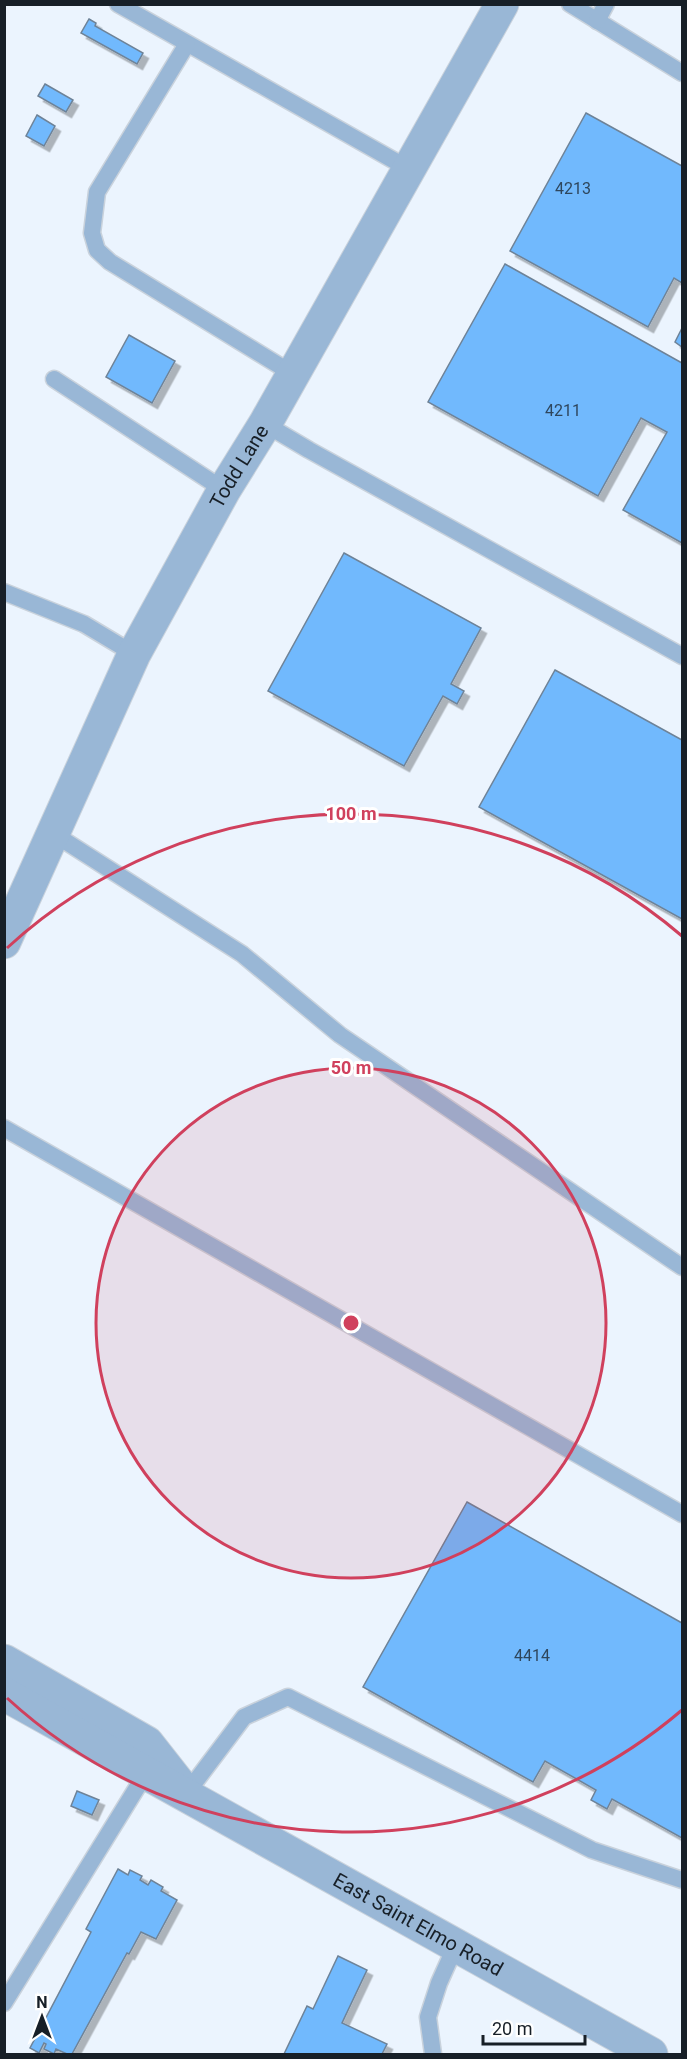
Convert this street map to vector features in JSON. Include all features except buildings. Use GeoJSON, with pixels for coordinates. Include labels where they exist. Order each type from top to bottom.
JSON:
{"type":"FeatureCollection","features":[{"type":"Feature","properties":{"kind":"street","name":"Todd Lane"},"geometry":{"type":"LineString","coordinates":[[4,942],[134,654],[224,490],[265,424],[502,4]]}},
{"type":"Feature","properties":{"kind":"street","name":"East Saint Elmo Road"},"geometry":{"type":"LineString","coordinates":[[4,1661],[147,1743],[186,1794]]}},
{"type":"Feature","properties":{"kind":"street","name":"East Saint Elmo Road"},"geometry":{"type":"LineString","coordinates":[[4,1694],[651,2055]]}},
{"type":"Feature","properties":{"kind":"lane"},"geometry":{"type":"LineString","coordinates":[[118,4],[409,169]]}},
{"type":"Feature","properties":{"kind":"lane"},"geometry":{"type":"LineString","coordinates":[[570,4],[682,73]]}},
{"type":"Feature","properties":{"kind":"lane"},"geometry":{"type":"LineString","coordinates":[[597,21],[606,4]]}},
{"type":"Feature","properties":{"kind":"lane"},"geometry":{"type":"LineString","coordinates":[[187,44],[97,192],[92,233],[97,250],[110,262],[293,374]]}},
{"type":"Feature","properties":{"kind":"lane"},"geometry":{"type":"LineString","coordinates":[[54,379],[224,490]]}},
{"type":"Feature","properties":{"kind":"lane"},"geometry":{"type":"LineString","coordinates":[[265,424],[682,656]]}},
{"type":"Feature","properties":{"kind":"lane"},"geometry":{"type":"LineString","coordinates":[[4,591],[84,624],[134,654]]}},
{"type":"Feature","properties":{"kind":"lane"},"geometry":{"type":"LineString","coordinates":[[54,834],[242,954],[340,1035],[682,1267]]}},
{"type":"Feature","properties":{"kind":"lane"},"geometry":{"type":"LineString","coordinates":[[4,1128],[682,1514]]}},
{"type":"Feature","properties":{"kind":"lane"},"geometry":{"type":"LineString","coordinates":[[186,1794],[244,1717],[288,1697],[592,1850],[682,1880]]}},
{"type":"Feature","properties":{"kind":"lane"},"geometry":{"type":"LineString","coordinates":[[4,2003],[138,1786],[142,1772]]}},
{"type":"Feature","properties":{"kind":"lane"},"geometry":{"type":"LineString","coordinates":[[433,2055],[428,2017],[439,1983],[456,1945]]}}]}
